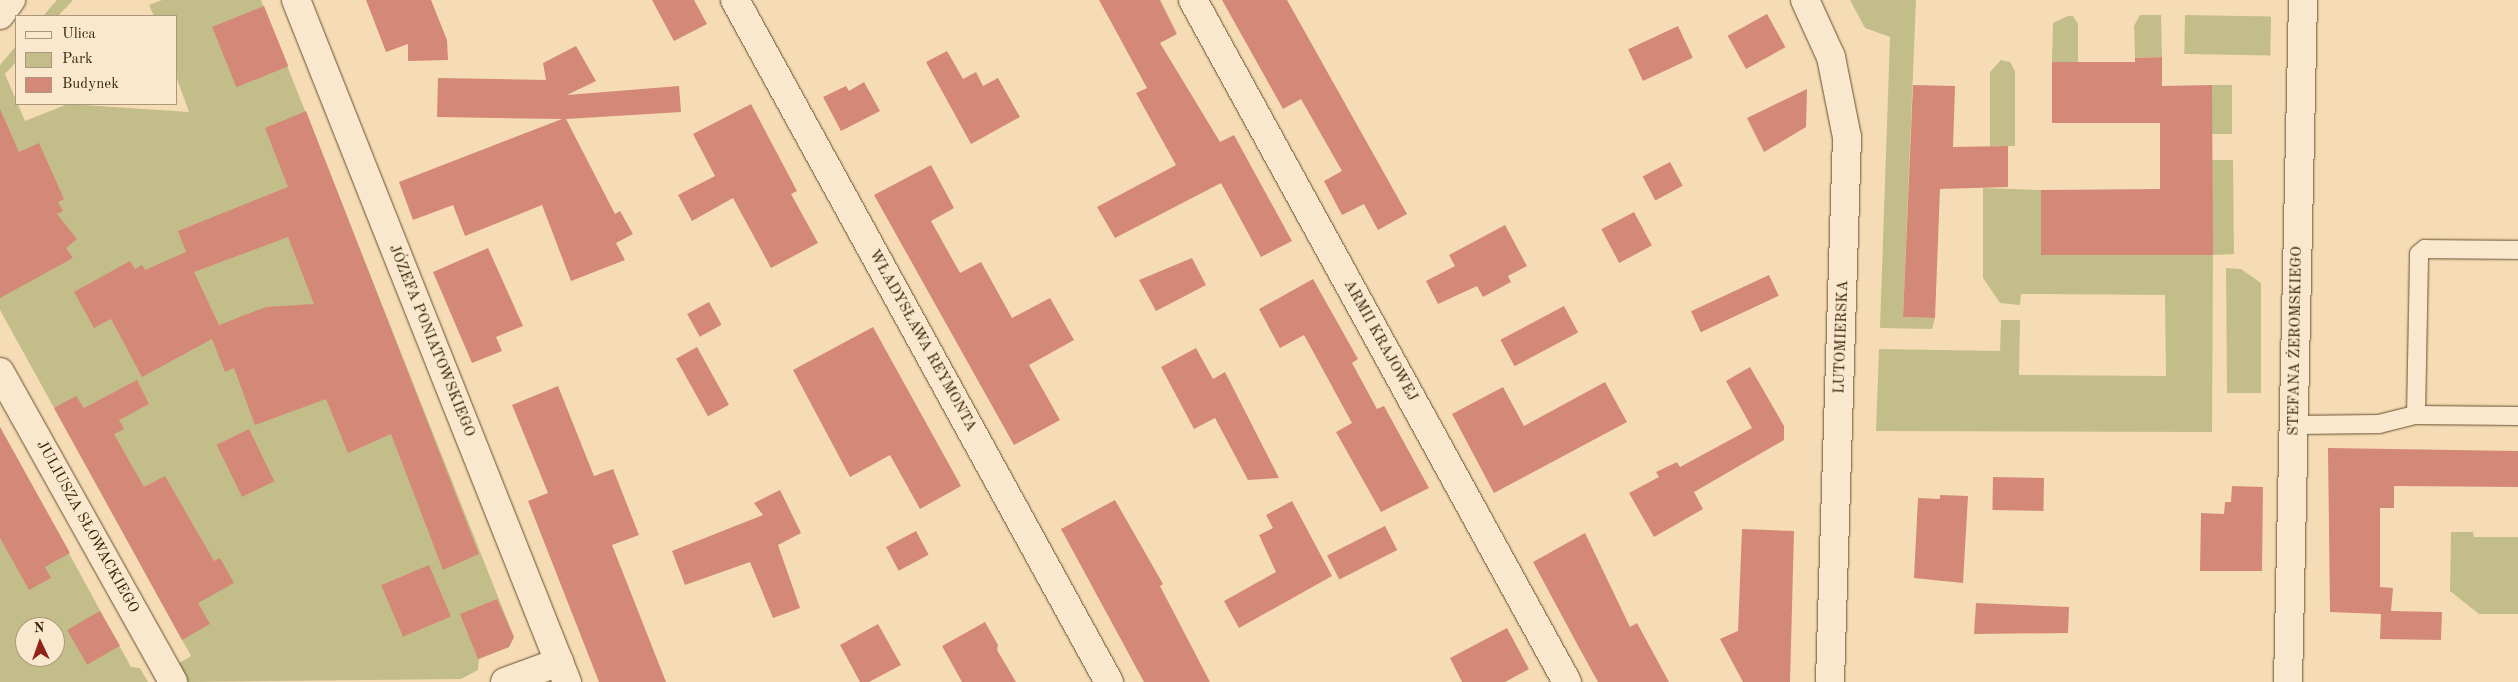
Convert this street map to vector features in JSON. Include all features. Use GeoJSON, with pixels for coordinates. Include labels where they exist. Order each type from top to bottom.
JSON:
{"type":"FeatureCollection","features":[{"type":"Feature","properties":{"kind":"street"},"geometry":{"type":"LineString","coordinates":[[0,15],[12,0]]}},
{"type":"Feature","properties":{"kind":"street","name":"JÓZEFA PONIATOWSKIEGO"},"geometry":{"type":"LineString","coordinates":[[296,0],[563,672]]}},
{"type":"Feature","properties":{"kind":"street","name":"WŁADYSŁAWA REYMONTA"},"geometry":{"type":"LineString","coordinates":[[735,0],[1109,682]]}},
{"type":"Feature","properties":{"kind":"street","name":"ARMII KRAJOWEJ"},"geometry":{"type":"LineString","coordinates":[[1192,0],[1567,682]]}},
{"type":"Feature","properties":{"kind":"street","name":"LUTOMIERSKA"},"geometry":{"type":"LineString","coordinates":[[1805,0],[1831,57],[1847,137],[1830,682]]}},
{"type":"Feature","properties":{"kind":"street","name":"STEFANA ŻEROMSKIEGO"},"geometry":{"type":"LineString","coordinates":[[2288,682],[2303,0]]}},
{"type":"Feature","properties":{"kind":"street","name":"JULIUSZA SŁOWACKIEGO"},"geometry":{"type":"LineString","coordinates":[[0,372],[173,682]]}},
{"type":"Feature","properties":{"kind":"street"},"geometry":{"type":"LineString","coordinates":[[505,682],[563,672]]}},
{"type":"Feature","properties":{"kind":"lane"},"geometry":{"type":"LineString","coordinates":[[2416,416],[2419,254],[2425,249],[2518,250]]}},
{"type":"Feature","properties":{"kind":"lane"},"geometry":{"type":"LineString","coordinates":[[2295,425],[2380,424],[2416,416],[2518,416]]}},
{"type":"Feature","properties":{"kind":"green space"},"geometry":{"type":"Polygon","coordinates":[[[57,0],[73,0],[59,15],[44,15],[57,0]]]}},
{"type":"Feature","properties":{"kind":"green space"},"geometry":{"type":"Polygon","coordinates":[[[162,0],[261,0],[514,637],[509,647],[479,659],[478,670],[461,679],[188,682],[178,664],[191,656],[0,310],[0,65],[15,47],[15,63],[5,74],[15,98],[15,105],[18,105],[25,121],[65,105],[189,112],[178,82],[178,15],[154,15],[149,5],[162,0]]]}},
{"type":"Feature","properties":{"kind":"green space"},"geometry":{"type":"Polygon","coordinates":[[[1850,0],[1916,0],[1903,317],[1935,318],[1932,329],[1880,328],[1890,37],[1865,28],[1850,0]]]}},
{"type":"Feature","properties":{"kind":"green space"},"geometry":{"type":"Polygon","coordinates":[[[2140,15],[2161,15],[2162,57],[2135,58],[2134,26],[2140,15]]]}},
{"type":"Feature","properties":{"kind":"green space"},"geometry":{"type":"Polygon","coordinates":[[[2185,15],[2271,17],[2270,55],[2184,54],[2185,15]]]}},
{"type":"Feature","properties":{"kind":"green space"},"geometry":{"type":"Polygon","coordinates":[[[2068,16],[2073,16],[2078,24],[2078,62],[2052,62],[2053,23],[2068,16]]]}},
{"type":"Feature","properties":{"kind":"green space"},"geometry":{"type":"Polygon","coordinates":[[[2001,60],[2010,62],[2015,71],[2015,146],[1990,146],[1990,72],[2001,60]]]}},
{"type":"Feature","properties":{"kind":"green space"},"geometry":{"type":"Polygon","coordinates":[[[2212,85],[2232,85],[2232,134],[2212,134],[2212,85]]]}},
{"type":"Feature","properties":{"kind":"green space"},"geometry":{"type":"Polygon","coordinates":[[[2212,160],[2233,160],[2234,254],[2213,255],[2212,432],[1876,431],[1879,349],[2000,351],[2001,320],[2020,320],[2019,375],[2166,376],[2165,295],[2021,294],[2020,305],[2000,303],[1983,278],[1983,188],[2041,190],[2041,255],[2212,255],[2212,160]]]}},
{"type":"Feature","properties":{"kind":"green space"},"geometry":{"type":"Polygon","coordinates":[[[2226,268],[2241,269],[2261,283],[2261,393],[2227,393],[2226,268]]]}},
{"type":"Feature","properties":{"kind":"green space"},"geometry":{"type":"Polygon","coordinates":[[[0,427],[131,667],[140,668],[148,682],[0,682],[0,427]]]}},
{"type":"Feature","properties":{"kind":"green space"},"geometry":{"type":"Polygon","coordinates":[[[2451,532],[2473,532],[2474,537],[2518,537],[2518,614],[2479,614],[2450,591],[2451,532]]]}},
{"type":"Feature","properties":{"kind":"building"},"geometry":{"type":"Polygon","coordinates":[[[366,0],[431,0],[447,40],[448,60],[408,61],[408,44],[386,52],[366,0]]]}},
{"type":"Feature","properties":{"kind":"building"},"geometry":{"type":"Polygon","coordinates":[[[652,0],[694,0],[707,24],[674,41],[652,0]]]}},
{"type":"Feature","properties":{"kind":"building"},"geometry":{"type":"Polygon","coordinates":[[[1099,0],[1160,0],[1177,34],[1160,43],[1220,142],[1234,135],[1292,241],[1261,257],[1221,183],[1115,238],[1097,207],[1176,165],[1136,93],[1147,88],[1099,0]]]}},
{"type":"Feature","properties":{"kind":"building"},"geometry":{"type":"Polygon","coordinates":[[[1222,0],[1287,0],[1407,214],[1378,230],[1364,204],[1342,215],[1324,181],[1342,171],[1301,99],[1283,109],[1222,0]]]}},
{"type":"Feature","properties":{"kind":"building"},"geometry":{"type":"Polygon","coordinates":[[[264,6],[288,66],[236,87],[212,27],[264,6]]]}},
{"type":"Feature","properties":{"kind":"building"},"geometry":{"type":"Polygon","coordinates":[[[1767,14],[1785,47],[1746,69],[1728,36],[1767,14]]]}},
{"type":"Feature","properties":{"kind":"building"},"geometry":{"type":"Polygon","coordinates":[[[1678,26],[1693,58],[1643,81],[1628,49],[1678,26]]]}},
{"type":"Feature","properties":{"kind":"building"},"geometry":{"type":"Polygon","coordinates":[[[576,46],[596,81],[567,95],[679,86],[681,112],[566,119],[615,214],[620,211],[633,234],[616,243],[625,260],[571,281],[542,205],[465,236],[453,205],[413,220],[399,182],[562,119],[437,117],[438,78],[546,80],[543,63],[576,46]]]}},
{"type":"Feature","properties":{"kind":"building"},"geometry":{"type":"Polygon","coordinates":[[[947,51],[963,79],[976,72],[983,86],[998,78],[1020,117],[971,144],[926,62],[947,51]]]}},
{"type":"Feature","properties":{"kind":"building"},"geometry":{"type":"Polygon","coordinates":[[[2162,57],[2162,86],[2212,85],[2213,255],[2041,255],[2041,190],[2160,189],[2160,123],[2052,123],[2052,62],[2135,62],[2135,58],[2162,57]]]}},
{"type":"Feature","properties":{"kind":"building"},"geometry":{"type":"Polygon","coordinates":[[[864,82],[880,111],[841,131],[823,97],[846,86],[849,91],[864,82]]]}},
{"type":"Feature","properties":{"kind":"building"},"geometry":{"type":"Polygon","coordinates":[[[1913,85],[1955,86],[1953,147],[2008,146],[2008,187],[1940,189],[1935,318],[1903,317],[1913,85]]]}},
{"type":"Feature","properties":{"kind":"building"},"geometry":{"type":"Polygon","coordinates":[[[1807,89],[1806,127],[1764,152],[1747,118],[1807,89]]]}},
{"type":"Feature","properties":{"kind":"building"},"geometry":{"type":"Polygon","coordinates":[[[751,104],[797,191],[791,194],[818,243],[771,268],[733,198],[692,221],[678,195],[715,176],[693,134],[751,104]]]}},
{"type":"Feature","properties":{"kind":"building"},"geometry":{"type":"Polygon","coordinates":[[[0,109],[19,152],[39,143],[64,199],[58,202],[63,211],[57,214],[77,239],[66,248],[73,258],[0,298],[0,109]]]}},
{"type":"Feature","properties":{"kind":"building"},"geometry":{"type":"Polygon","coordinates":[[[306,111],[479,554],[443,570],[391,434],[348,453],[326,399],[255,425],[234,368],[225,372],[212,339],[142,377],[111,319],[94,328],[74,292],[130,261],[135,269],[142,265],[145,270],[186,252],[178,231],[288,187],[265,128],[306,111]],[[288,237],[194,272],[219,325],[266,307],[314,304],[288,237]]]}},
{"type":"Feature","properties":{"kind":"building"},"geometry":{"type":"Polygon","coordinates":[[[1670,162],[1683,186],[1655,200],[1643,177],[1670,162]]]}},
{"type":"Feature","properties":{"kind":"building"},"geometry":{"type":"Polygon","coordinates":[[[931,165],[954,208],[931,221],[960,273],[981,262],[1012,318],[1050,298],[1074,340],[1029,365],[1060,420],[1014,445],[874,195],[931,165]]]}},
{"type":"Feature","properties":{"kind":"building"},"geometry":{"type":"Polygon","coordinates":[[[1634,212],[1652,246],[1619,263],[1601,229],[1634,212]]]}},
{"type":"Feature","properties":{"kind":"building"},"geometry":{"type":"Polygon","coordinates":[[[1505,225],[1527,266],[1508,276],[1511,282],[1483,297],[1477,286],[1438,304],[1426,281],[1455,266],[1449,255],[1505,225]]]}},
{"type":"Feature","properties":{"kind":"building"},"geometry":{"type":"Polygon","coordinates":[[[488,248],[523,326],[496,337],[502,351],[472,363],[433,272],[488,248]]]}},
{"type":"Feature","properties":{"kind":"building"},"geometry":{"type":"Polygon","coordinates":[[[1192,258],[1206,285],[1156,311],[1139,280],[1192,258]]]}},
{"type":"Feature","properties":{"kind":"building"},"geometry":{"type":"Polygon","coordinates":[[[1769,275],[1779,296],[1701,332],[1691,311],[1769,275]]]}},
{"type":"Feature","properties":{"kind":"building"},"geometry":{"type":"Polygon","coordinates":[[[1313,279],[1358,359],[1352,363],[1377,409],[1384,406],[1429,488],[1381,512],[1336,432],[1352,423],[1304,335],[1280,348],[1259,309],[1313,279]]]}},
{"type":"Feature","properties":{"kind":"building"},"geometry":{"type":"Polygon","coordinates":[[[709,302],[722,325],[700,337],[687,314],[709,302]]]}},
{"type":"Feature","properties":{"kind":"building"},"geometry":{"type":"Polygon","coordinates":[[[1564,306],[1578,332],[1515,366],[1500,340],[1564,306]]]}},
{"type":"Feature","properties":{"kind":"building"},"geometry":{"type":"Polygon","coordinates":[[[873,327],[961,486],[920,509],[890,455],[850,477],[793,370],[873,327]]]}},
{"type":"Feature","properties":{"kind":"building"},"geometry":{"type":"Polygon","coordinates":[[[697,347],[729,405],[708,416],[676,359],[697,347]]]}},
{"type":"Feature","properties":{"kind":"building"},"geometry":{"type":"Polygon","coordinates":[[[1196,348],[1213,379],[1225,372],[1279,478],[1248,480],[1215,418],[1194,429],[1161,367],[1196,348]]]}},
{"type":"Feature","properties":{"kind":"building"},"geometry":{"type":"Polygon","coordinates":[[[1750,367],[1784,426],[1784,440],[1694,492],[1703,509],[1654,537],[1629,493],[1659,477],[1656,472],[1677,462],[1680,467],[1752,428],[1726,381],[1750,367]]]}},
{"type":"Feature","properties":{"kind":"building"},"geometry":{"type":"Polygon","coordinates":[[[137,380],[149,404],[119,420],[124,429],[114,434],[144,487],[165,476],[214,561],[220,558],[234,583],[198,603],[210,624],[182,640],[54,408],[76,396],[84,408],[137,380]]]}},
{"type":"Feature","properties":{"kind":"building"},"geometry":{"type":"Polygon","coordinates":[[[1605,382],[1627,422],[1494,493],[1452,414],[1503,387],[1524,426],[1605,382]]]}},
{"type":"Feature","properties":{"kind":"building"},"geometry":{"type":"Polygon","coordinates":[[[558,386],[594,476],[613,469],[639,535],[612,545],[666,682],[599,682],[528,501],[548,493],[512,405],[558,386]]]}},
{"type":"Feature","properties":{"kind":"building"},"geometry":{"type":"Polygon","coordinates":[[[0,427],[70,553],[45,567],[51,578],[29,590],[0,538],[0,427]]]}},
{"type":"Feature","properties":{"kind":"building"},"geometry":{"type":"Polygon","coordinates":[[[249,429],[274,481],[242,497],[217,445],[249,429]]]}},
{"type":"Feature","properties":{"kind":"building"},"geometry":{"type":"Polygon","coordinates":[[[2328,448],[2518,451],[2518,487],[2394,486],[2394,508],[2380,508],[2380,587],[2393,588],[2391,611],[2442,612],[2441,640],[2380,639],[2381,614],[2330,612],[2328,448]]]}},
{"type":"Feature","properties":{"kind":"building"},"geometry":{"type":"Polygon","coordinates":[[[1993,477],[2044,478],[2043,511],[1992,510],[1993,477]]]}},
{"type":"Feature","properties":{"kind":"building"},"geometry":{"type":"Polygon","coordinates":[[[2232,486],[2263,487],[2262,571],[2200,571],[2201,513],[2224,514],[2225,502],[2231,502],[2232,486]]]}},
{"type":"Feature","properties":{"kind":"building"},"geometry":{"type":"Polygon","coordinates":[[[780,490],[801,533],[778,545],[800,608],[773,618],[750,562],[685,585],[672,551],[763,515],[754,503],[780,490]]]}},
{"type":"Feature","properties":{"kind":"building"},"geometry":{"type":"Polygon","coordinates":[[[1940,495],[1968,496],[1963,583],[1914,578],[1918,498],[1940,499],[1940,495]]]}},
{"type":"Feature","properties":{"kind":"building"},"geometry":{"type":"Polygon","coordinates":[[[1115,500],[1163,584],[1160,586],[1210,682],[1144,682],[1061,529],[1115,500]]]}},
{"type":"Feature","properties":{"kind":"building"},"geometry":{"type":"Polygon","coordinates":[[[1292,501],[1332,576],[1239,628],[1224,601],[1276,572],[1259,535],[1273,528],[1266,515],[1292,501]]]}},
{"type":"Feature","properties":{"kind":"building"},"geometry":{"type":"Polygon","coordinates":[[[1385,526],[1397,550],[1339,580],[1327,556],[1385,526]]]}},
{"type":"Feature","properties":{"kind":"building"},"geometry":{"type":"Polygon","coordinates":[[[1742,529],[1794,531],[1790,682],[1743,682],[1720,639],[1738,631],[1742,529]]]}},
{"type":"Feature","properties":{"kind":"building"},"geometry":{"type":"Polygon","coordinates":[[[916,531],[929,555],[899,571],[886,547],[916,531]]]}},
{"type":"Feature","properties":{"kind":"building"},"geometry":{"type":"Polygon","coordinates":[[[1585,533],[1630,627],[1637,623],[1669,682],[1598,682],[1533,562],[1585,533]]]}},
{"type":"Feature","properties":{"kind":"building"},"geometry":{"type":"Polygon","coordinates":[[[429,565],[451,617],[403,637],[381,585],[429,565]]]}},
{"type":"Feature","properties":{"kind":"building"},"geometry":{"type":"Polygon","coordinates":[[[497,599],[514,637],[509,647],[478,659],[460,614],[497,599]]]}},
{"type":"Feature","properties":{"kind":"building"},"geometry":{"type":"Polygon","coordinates":[[[1976,603],[2069,607],[2068,633],[1974,634],[1976,603]]]}},
{"type":"Feature","properties":{"kind":"building"},"geometry":{"type":"Polygon","coordinates":[[[100,611],[120,646],[87,665],[67,630],[100,611]]]}},
{"type":"Feature","properties":{"kind":"building"},"geometry":{"type":"Polygon","coordinates":[[[985,622],[998,645],[997,650],[1016,682],[962,682],[942,646],[985,622]]]}},
{"type":"Feature","properties":{"kind":"building"},"geometry":{"type":"Polygon","coordinates":[[[878,624],[901,665],[869,682],[860,682],[840,645],[878,624]]]}},
{"type":"Feature","properties":{"kind":"building"},"geometry":{"type":"Polygon","coordinates":[[[1507,628],[1529,669],[1505,682],[1462,682],[1450,658],[1507,628]]]}}]}
